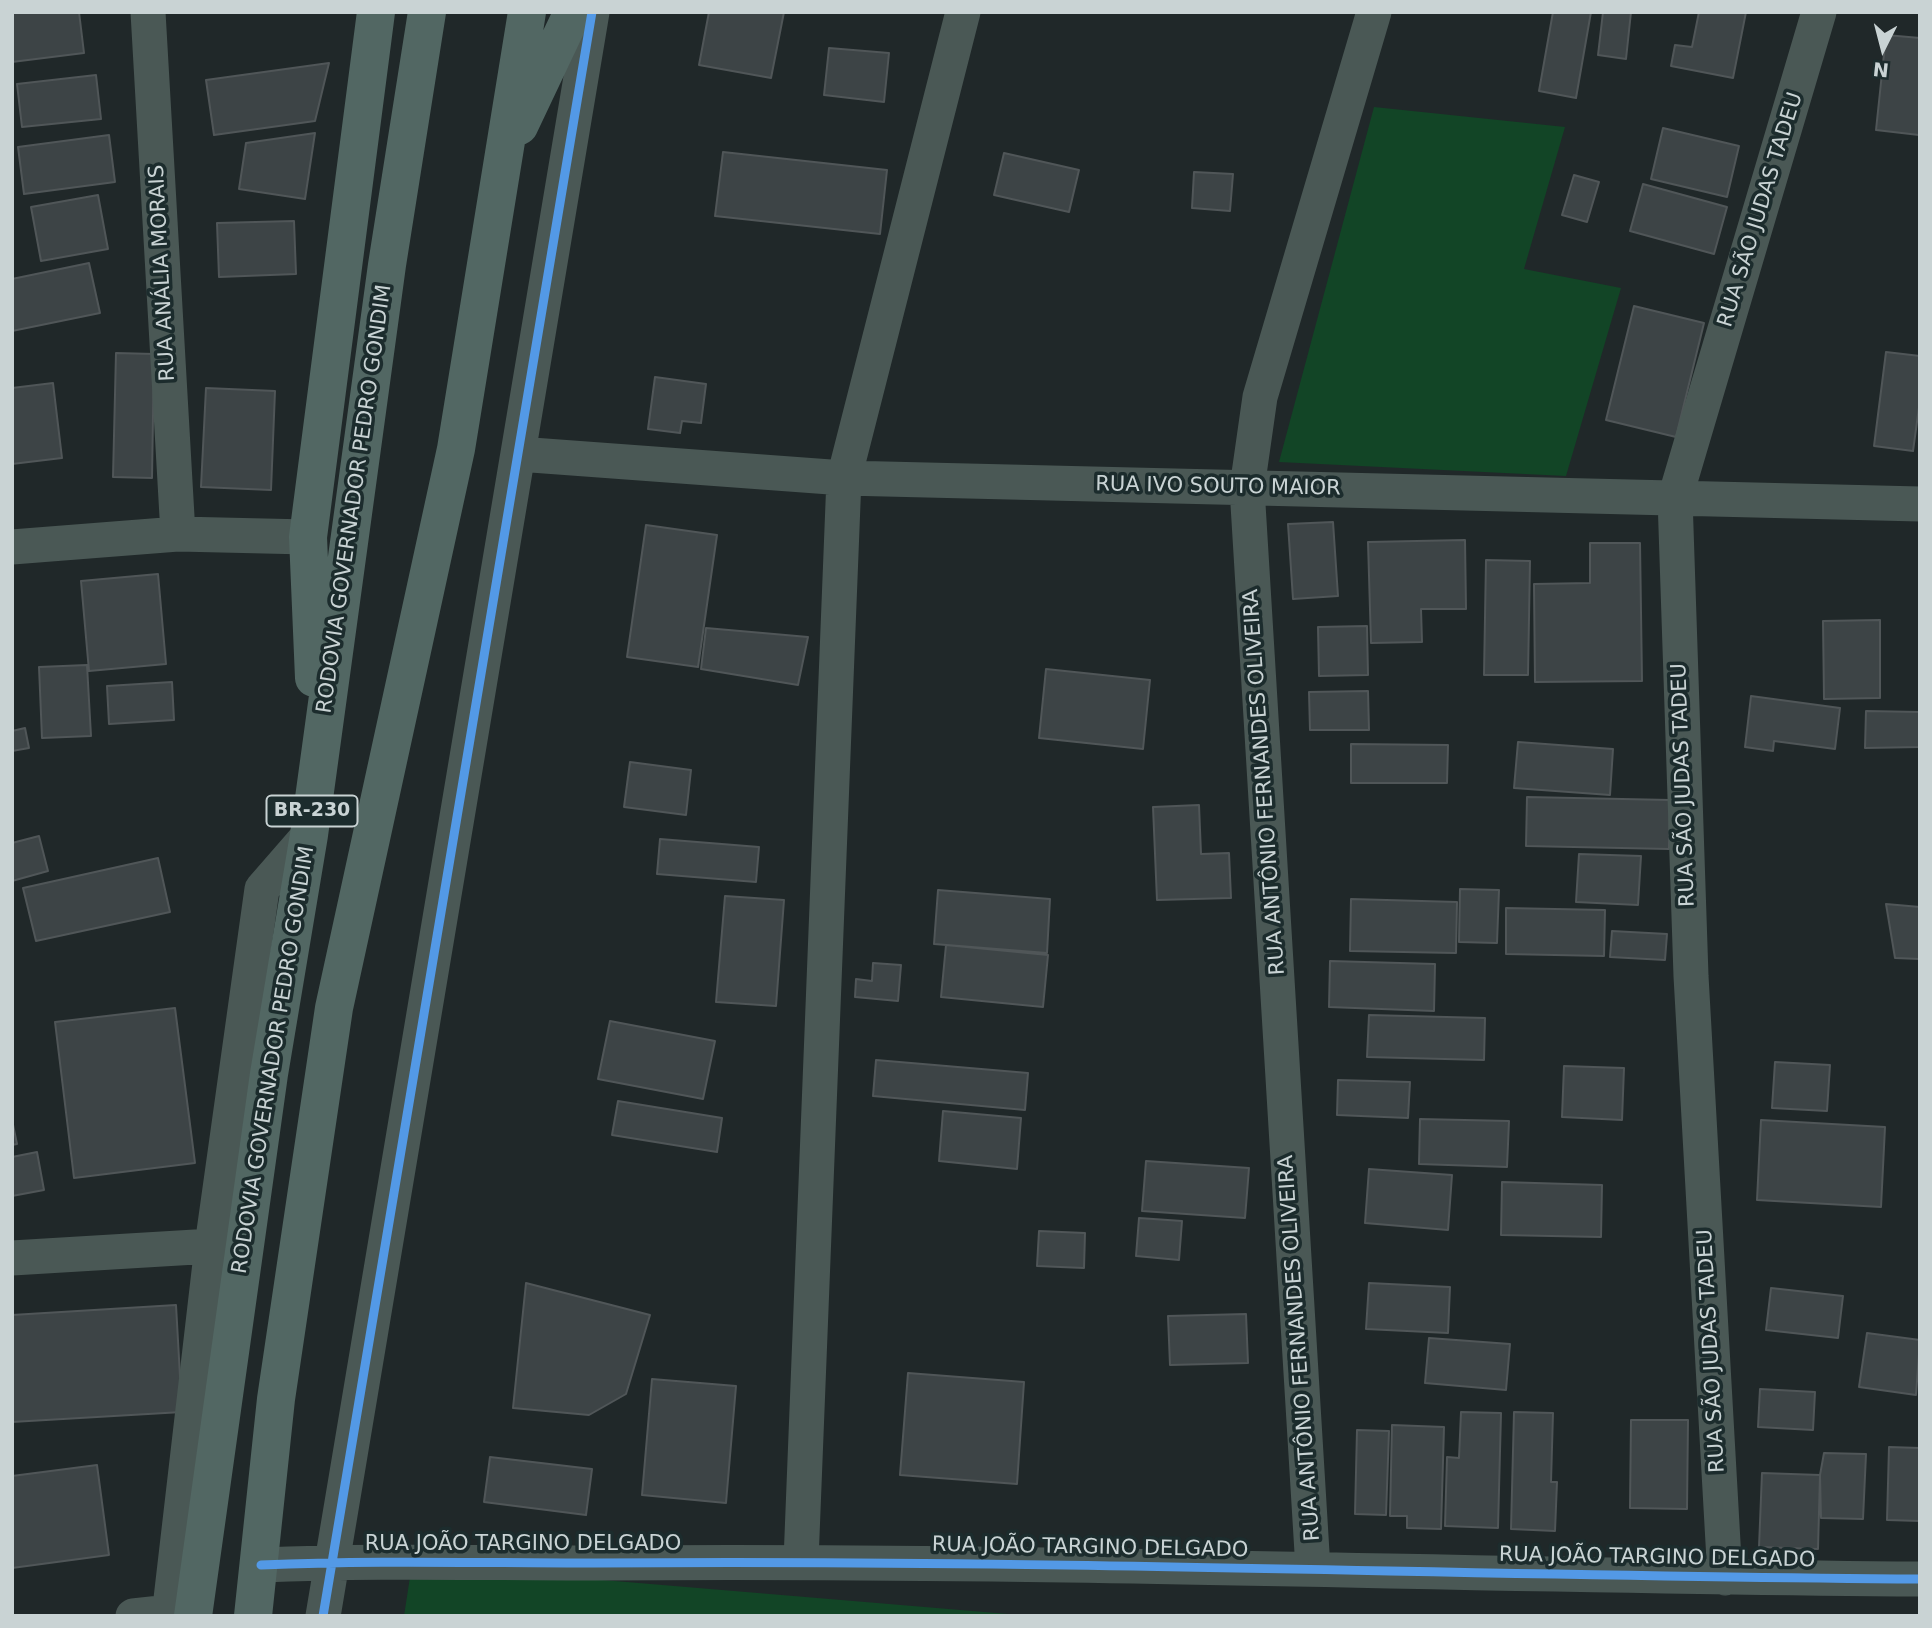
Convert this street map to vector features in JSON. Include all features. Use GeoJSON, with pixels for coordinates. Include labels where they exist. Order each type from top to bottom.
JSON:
{"type":"FeatureCollection","features":[{"type":"Feature","properties":{"kind":"highway"},"geometry":{"type":"LineString","coordinates":[[318,770],[308,537],[376,12]]}},
{"type":"Feature","properties":{"kind":"highway","name":"RODOVIA GOVERNADOR PEDRO GONDIM"},"geometry":{"type":"LineString","coordinates":[[181,1613],[309,835],[389,251],[427,12]]}},
{"type":"Feature","properties":{"kind":"highway","name":"BR-230"},"geometry":{"type":"LineString","coordinates":[[253,1616],[261,1565],[276,1399],[334,1008],[456,449],[527,12]]}},
{"type":"Feature","properties":{"kind":"highway"},"geometry":{"type":"LineString","coordinates":[[504,156],[549,68],[573,12]]}},
{"type":"Feature","properties":{"kind":"street","name":"RUA ANÁLIA MORAIS"},"geometry":{"type":"LineString","coordinates":[[148,12],[178,534]]}},
{"type":"Feature","properties":{"kind":"street"},"geometry":{"type":"LineString","coordinates":[[323,1616],[592,12]]}},
{"type":"Feature","properties":{"kind":"street"},"geometry":{"type":"LineString","coordinates":[[801,1561],[844,478],[963,12]]}},
{"type":"Feature","properties":{"kind":"street","name":"RUA ANTÔNIO FERNANDES OLIVEIRA"},"geometry":{"type":"LineString","coordinates":[[1313,1569],[1247,488],[1260,397],[1374,12]]}},
{"type":"Feature","properties":{"kind":"street","name":"RUA SÃO JUDAS TADEU"},"geometry":{"type":"LineString","coordinates":[[1725,1578],[1690,976],[1675,498],[1819,12]]}},
{"type":"Feature","properties":{"kind":"street","name":"RUA IVO SOUTO MAIOR"},"geometry":{"type":"LineString","coordinates":[[518,454],[844,478],[1920,504]]}},
{"type":"Feature","properties":{"kind":"street"},"geometry":{"type":"LineString","coordinates":[[12,547],[178,534],[308,537]]}},
{"type":"Feature","properties":{"kind":"street"},"geometry":{"type":"LineString","coordinates":[[133,1616],[181,1613],[212,1246],[262,889],[309,835]]}},
{"type":"Feature","properties":{"kind":"street"},"geometry":{"type":"LineString","coordinates":[[12,1258],[212,1246]]}},
{"type":"Feature","properties":{"kind":"street","name":"RUA JOÃO TARGINO DELGADO"},"geometry":{"type":"LineString","coordinates":[[261,1565],[332,1562],[801,1561],[1725,1578],[1920,1579]]}},
{"type":"Feature","properties":{"kind":"green space"},"geometry":{"type":"Polygon","coordinates":[[[1374,107],[1565,127],[1524,269],[1621,288],[1566,476],[1279,462],[1374,107]]]}},
{"type":"Feature","properties":{"kind":"green space"},"geometry":{"type":"Polygon","coordinates":[[[412,1564],[1032,1616],[404,1616],[412,1564]]]}},
{"type":"Feature","properties":{"kind":"building"},"geometry":{"type":"Polygon","coordinates":[[[12,12],[79,12],[84,53],[12,62],[12,12]]]}},
{"type":"Feature","properties":{"kind":"building"},"geometry":{"type":"Polygon","coordinates":[[[709,12],[784,12],[771,78],[699,65],[709,12]]]}},
{"type":"Feature","properties":{"kind":"building"},"geometry":{"type":"Polygon","coordinates":[[[1553,12],[1591,12],[1576,98],[1539,91],[1553,12]]]}},
{"type":"Feature","properties":{"kind":"building"},"geometry":{"type":"Polygon","coordinates":[[[1603,12],[1631,12],[1626,59],[1598,55],[1603,12]]]}},
{"type":"Feature","properties":{"kind":"building"},"geometry":{"type":"Polygon","coordinates":[[[1699,12],[1746,12],[1733,78],[1671,66],[1675,45],[1692,47],[1699,12]]]}},
{"type":"Feature","properties":{"kind":"building"},"geometry":{"type":"Polygon","coordinates":[[[1886,35],[1920,38],[1919,135],[1876,130],[1886,35]]]}},
{"type":"Feature","properties":{"kind":"building"},"geometry":{"type":"Polygon","coordinates":[[[829,48],[889,53],[884,102],[824,95],[829,48]]]}},
{"type":"Feature","properties":{"kind":"building"},"geometry":{"type":"Polygon","coordinates":[[[329,63],[315,121],[214,135],[206,80],[329,63]]]}},
{"type":"Feature","properties":{"kind":"building"},"geometry":{"type":"Polygon","coordinates":[[[96,75],[101,119],[22,127],[17,84],[96,75]]]}},
{"type":"Feature","properties":{"kind":"building"},"geometry":{"type":"Polygon","coordinates":[[[1663,128],[1739,146],[1727,197],[1651,179],[1663,128]]]}},
{"type":"Feature","properties":{"kind":"building"},"geometry":{"type":"Polygon","coordinates":[[[315,133],[305,199],[239,189],[246,143],[315,133]]]}},
{"type":"Feature","properties":{"kind":"building"},"geometry":{"type":"Polygon","coordinates":[[[109,135],[115,182],[24,194],[18,147],[109,135]]]}},
{"type":"Feature","properties":{"kind":"building"},"geometry":{"type":"Polygon","coordinates":[[[723,152],[887,170],[880,234],[715,216],[723,152]]]}},
{"type":"Feature","properties":{"kind":"building"},"geometry":{"type":"Polygon","coordinates":[[[1004,153],[1079,170],[1069,212],[994,195],[1004,153]]]}},
{"type":"Feature","properties":{"kind":"building"},"geometry":{"type":"Polygon","coordinates":[[[1194,172],[1233,174],[1230,211],[1192,208],[1194,172]]]}},
{"type":"Feature","properties":{"kind":"building"},"geometry":{"type":"Polygon","coordinates":[[[1574,175],[1599,182],[1587,222],[1562,215],[1574,175]]]}},
{"type":"Feature","properties":{"kind":"building"},"geometry":{"type":"Polygon","coordinates":[[[1643,184],[1727,207],[1714,254],[1630,231],[1643,184]]]}},
{"type":"Feature","properties":{"kind":"building"},"geometry":{"type":"Polygon","coordinates":[[[98,195],[108,249],[41,261],[31,207],[98,195]]]}},
{"type":"Feature","properties":{"kind":"building"},"geometry":{"type":"Polygon","coordinates":[[[294,221],[296,274],[219,277],[217,223],[294,221]]]}},
{"type":"Feature","properties":{"kind":"building"},"geometry":{"type":"Polygon","coordinates":[[[89,263],[100,313],[12,331],[12,279],[89,263]]]}},
{"type":"Feature","properties":{"kind":"building"},"geometry":{"type":"Polygon","coordinates":[[[1634,306],[1704,323],[1676,437],[1606,420],[1634,306]]]}},
{"type":"Feature","properties":{"kind":"building"},"geometry":{"type":"Polygon","coordinates":[[[1886,352],[1920,356],[1920,400],[1913,451],[1874,446],[1886,352]]]}},
{"type":"Feature","properties":{"kind":"building"},"geometry":{"type":"Polygon","coordinates":[[[116,353],[154,354],[152,478],[113,477],[116,353]]]}},
{"type":"Feature","properties":{"kind":"building"},"geometry":{"type":"Polygon","coordinates":[[[655,377],[706,384],[701,423],[682,421],[680,433],[648,429],[655,377]]]}},
{"type":"Feature","properties":{"kind":"building"},"geometry":{"type":"Polygon","coordinates":[[[53,383],[62,458],[12,464],[12,388],[53,383]]]}},
{"type":"Feature","properties":{"kind":"building"},"geometry":{"type":"Polygon","coordinates":[[[206,388],[275,391],[271,490],[201,487],[206,388]]]}},
{"type":"Feature","properties":{"kind":"building"},"geometry":{"type":"Polygon","coordinates":[[[1333,522],[1338,596],[1293,599],[1288,524],[1333,522]]]}},
{"type":"Feature","properties":{"kind":"building"},"geometry":{"type":"Polygon","coordinates":[[[646,525],[717,535],[698,667],[627,657],[646,525]]]}},
{"type":"Feature","properties":{"kind":"building"},"geometry":{"type":"Polygon","coordinates":[[[1465,540],[1466,609],[1421,609],[1422,642],[1371,643],[1368,542],[1465,540]]]}},
{"type":"Feature","properties":{"kind":"building"},"geometry":{"type":"Polygon","coordinates":[[[1590,543],[1640,543],[1642,681],[1535,682],[1534,584],[1590,583],[1590,543]]]}},
{"type":"Feature","properties":{"kind":"building"},"geometry":{"type":"Polygon","coordinates":[[[1486,560],[1530,561],[1528,675],[1484,675],[1486,560]]]}},
{"type":"Feature","properties":{"kind":"building"},"geometry":{"type":"Polygon","coordinates":[[[158,574],[166,664],[89,671],[81,581],[158,574]]]}},
{"type":"Feature","properties":{"kind":"building"},"geometry":{"type":"Polygon","coordinates":[[[1880,620],[1880,698],[1824,699],[1823,621],[1880,620]]]}},
{"type":"Feature","properties":{"kind":"building"},"geometry":{"type":"Polygon","coordinates":[[[1367,626],[1368,675],[1319,676],[1318,627],[1367,626]]]}},
{"type":"Feature","properties":{"kind":"building"},"geometry":{"type":"Polygon","coordinates":[[[706,628],[808,637],[798,685],[701,669],[706,628]]]}},
{"type":"Feature","properties":{"kind":"building"},"geometry":{"type":"Polygon","coordinates":[[[87,665],[91,736],[42,738],[39,667],[87,665]]]}},
{"type":"Feature","properties":{"kind":"building"},"geometry":{"type":"Polygon","coordinates":[[[1046,669],[1150,680],[1143,749],[1039,738],[1046,669]]]}},
{"type":"Feature","properties":{"kind":"building"},"geometry":{"type":"Polygon","coordinates":[[[172,682],[174,720],[109,724],[107,686],[172,682]]]}},
{"type":"Feature","properties":{"kind":"building"},"geometry":{"type":"Polygon","coordinates":[[[1368,691],[1369,730],[1310,730],[1309,692],[1368,691]]]}},
{"type":"Feature","properties":{"kind":"building"},"geometry":{"type":"Polygon","coordinates":[[[1751,696],[1840,708],[1835,749],[1774,741],[1773,751],[1745,747],[1751,696]]]}},
{"type":"Feature","properties":{"kind":"building"},"geometry":{"type":"Polygon","coordinates":[[[1866,711],[1920,712],[1920,747],[1865,748],[1866,711]]]}},
{"type":"Feature","properties":{"kind":"building"},"geometry":{"type":"Polygon","coordinates":[[[25,728],[29,748],[12,751],[12,731],[25,728]]]}},
{"type":"Feature","properties":{"kind":"building"},"geometry":{"type":"Polygon","coordinates":[[[1518,742],[1613,749],[1610,795],[1514,788],[1518,742]]]}},
{"type":"Feature","properties":{"kind":"building"},"geometry":{"type":"Polygon","coordinates":[[[1351,744],[1448,745],[1447,783],[1351,783],[1351,744]]]}},
{"type":"Feature","properties":{"kind":"building"},"geometry":{"type":"Polygon","coordinates":[[[630,762],[691,770],[686,815],[624,807],[630,762]]]}},
{"type":"Feature","properties":{"kind":"building"},"geometry":{"type":"Polygon","coordinates":[[[1527,797],[1670,800],[1669,849],[1526,846],[1527,797]]]}},
{"type":"Feature","properties":{"kind":"building"},"geometry":{"type":"Polygon","coordinates":[[[1199,805],[1201,854],[1229,853],[1231,898],[1157,900],[1153,807],[1199,805]]]}},
{"type":"Feature","properties":{"kind":"building"},"geometry":{"type":"Polygon","coordinates":[[[39,836],[48,871],[12,881],[12,843],[39,836]]]}},
{"type":"Feature","properties":{"kind":"building"},"geometry":{"type":"Polygon","coordinates":[[[660,839],[759,847],[756,882],[657,874],[660,839]]]}},
{"type":"Feature","properties":{"kind":"building"},"geometry":{"type":"Polygon","coordinates":[[[1579,854],[1641,856],[1638,905],[1576,902],[1579,854]]]}},
{"type":"Feature","properties":{"kind":"building"},"geometry":{"type":"Polygon","coordinates":[[[158,858],[170,912],[36,941],[23,888],[158,858]]]}},
{"type":"Feature","properties":{"kind":"building"},"geometry":{"type":"Polygon","coordinates":[[[1460,889],[1499,890],[1497,943],[1459,942],[1460,889]]]}},
{"type":"Feature","properties":{"kind":"building"},"geometry":{"type":"Polygon","coordinates":[[[938,890],[1050,899],[1047,953],[934,944],[938,890]]]}},
{"type":"Feature","properties":{"kind":"building"},"geometry":{"type":"Polygon","coordinates":[[[725,896],[784,900],[776,1006],[716,1002],[725,896]]]}},
{"type":"Feature","properties":{"kind":"building"},"geometry":{"type":"Polygon","coordinates":[[[1351,899],[1457,902],[1456,953],[1350,951],[1351,899]]]}},
{"type":"Feature","properties":{"kind":"building"},"geometry":{"type":"Polygon","coordinates":[[[1886,904],[1920,907],[1920,959],[1895,958],[1886,904]]]}},
{"type":"Feature","properties":{"kind":"building"},"geometry":{"type":"Polygon","coordinates":[[[1506,908],[1605,910],[1604,956],[1506,954],[1506,908]]]}},
{"type":"Feature","properties":{"kind":"building"},"geometry":{"type":"Polygon","coordinates":[[[1612,931],[1667,934],[1665,960],[1610,957],[1612,931]]]}},
{"type":"Feature","properties":{"kind":"building"},"geometry":{"type":"Polygon","coordinates":[[[946,945],[1048,955],[1043,1007],[941,997],[946,945]]]}},
{"type":"Feature","properties":{"kind":"building"},"geometry":{"type":"Polygon","coordinates":[[[1330,961],[1435,964],[1434,1011],[1329,1007],[1330,961]]]}},
{"type":"Feature","properties":{"kind":"building"},"geometry":{"type":"Polygon","coordinates":[[[873,963],[901,965],[898,1001],[855,997],[856,979],[872,981],[873,963]]]}},
{"type":"Feature","properties":{"kind":"building"},"geometry":{"type":"Polygon","coordinates":[[[175,1008],[195,1163],[74,1178],[55,1022],[175,1008]]]}},
{"type":"Feature","properties":{"kind":"building"},"geometry":{"type":"Polygon","coordinates":[[[1369,1015],[1485,1018],[1484,1060],[1367,1057],[1369,1015]]]}},
{"type":"Feature","properties":{"kind":"building"},"geometry":{"type":"Polygon","coordinates":[[[610,1021],[715,1041],[703,1099],[598,1079],[610,1021]]]}},
{"type":"Feature","properties":{"kind":"building"},"geometry":{"type":"Polygon","coordinates":[[[876,1060],[1028,1073],[1025,1110],[873,1096],[876,1060]]]}},
{"type":"Feature","properties":{"kind":"building"},"geometry":{"type":"Polygon","coordinates":[[[1775,1062],[1830,1065],[1827,1111],[1772,1108],[1775,1062]]]}},
{"type":"Feature","properties":{"kind":"building"},"geometry":{"type":"Polygon","coordinates":[[[1564,1066],[1624,1068],[1622,1120],[1562,1117],[1564,1066]]]}},
{"type":"Feature","properties":{"kind":"building"},"geometry":{"type":"Polygon","coordinates":[[[1338,1080],[1410,1082],[1408,1118],[1337,1115],[1338,1080]]]}},
{"type":"Feature","properties":{"kind":"building"},"geometry":{"type":"Polygon","coordinates":[[[618,1101],[722,1118],[717,1152],[612,1135],[618,1101]]]}},
{"type":"Feature","properties":{"kind":"building"},"geometry":{"type":"Polygon","coordinates":[[[943,1111],[1021,1118],[1017,1169],[939,1161],[943,1111]]]}},
{"type":"Feature","properties":{"kind":"building"},"geometry":{"type":"Polygon","coordinates":[[[1420,1119],[1509,1121],[1507,1167],[1419,1164],[1420,1119]]]}},
{"type":"Feature","properties":{"kind":"building"},"geometry":{"type":"Polygon","coordinates":[[[12,1120],[17,1144],[12,1145],[12,1120]]]}},
{"type":"Feature","properties":{"kind":"building"},"geometry":{"type":"Polygon","coordinates":[[[1761,1120],[1885,1127],[1881,1207],[1757,1200],[1761,1120]]]}},
{"type":"Feature","properties":{"kind":"building"},"geometry":{"type":"Polygon","coordinates":[[[37,1152],[44,1190],[12,1196],[12,1157],[37,1152]]]}},
{"type":"Feature","properties":{"kind":"building"},"geometry":{"type":"Polygon","coordinates":[[[1146,1161],[1249,1168],[1245,1218],[1142,1211],[1146,1161]]]}},
{"type":"Feature","properties":{"kind":"building"},"geometry":{"type":"Polygon","coordinates":[[[1369,1169],[1452,1175],[1448,1230],[1365,1223],[1369,1169]]]}},
{"type":"Feature","properties":{"kind":"building"},"geometry":{"type":"Polygon","coordinates":[[[1502,1182],[1602,1185],[1601,1237],[1501,1235],[1502,1182]]]}},
{"type":"Feature","properties":{"kind":"building"},"geometry":{"type":"Polygon","coordinates":[[[1139,1218],[1182,1221],[1179,1260],[1136,1256],[1139,1218]]]}},
{"type":"Feature","properties":{"kind":"building"},"geometry":{"type":"Polygon","coordinates":[[[1039,1231],[1085,1233],[1084,1268],[1037,1266],[1039,1231]]]}},
{"type":"Feature","properties":{"kind":"building"},"geometry":{"type":"Polygon","coordinates":[[[526,1283],[650,1315],[626,1394],[589,1415],[513,1408],[526,1283]]]}},
{"type":"Feature","properties":{"kind":"building"},"geometry":{"type":"Polygon","coordinates":[[[1369,1283],[1450,1287],[1448,1333],[1366,1329],[1369,1283]]]}},
{"type":"Feature","properties":{"kind":"building"},"geometry":{"type":"Polygon","coordinates":[[[1771,1288],[1843,1296],[1838,1338],[1766,1330],[1771,1288]]]}},
{"type":"Feature","properties":{"kind":"building"},"geometry":{"type":"Polygon","coordinates":[[[176,1305],[182,1412],[12,1422],[12,1315],[176,1305]]]}},
{"type":"Feature","properties":{"kind":"building"},"geometry":{"type":"Polygon","coordinates":[[[1246,1314],[1248,1363],[1170,1365],[1168,1316],[1246,1314]]]}},
{"type":"Feature","properties":{"kind":"building"},"geometry":{"type":"Polygon","coordinates":[[[1867,1333],[1920,1340],[1916,1395],[1859,1387],[1867,1333]]]}},
{"type":"Feature","properties":{"kind":"building"},"geometry":{"type":"Polygon","coordinates":[[[1429,1338],[1510,1344],[1506,1390],[1425,1383],[1429,1338]]]}},
{"type":"Feature","properties":{"kind":"building"},"geometry":{"type":"Polygon","coordinates":[[[908,1373],[1024,1382],[1017,1484],[900,1475],[908,1373]]]}},
{"type":"Feature","properties":{"kind":"building"},"geometry":{"type":"Polygon","coordinates":[[[652,1379],[736,1386],[726,1503],[642,1495],[652,1379]]]}},
{"type":"Feature","properties":{"kind":"building"},"geometry":{"type":"Polygon","coordinates":[[[1760,1389],[1815,1392],[1813,1430],[1758,1427],[1760,1389]]]}},
{"type":"Feature","properties":{"kind":"building"},"geometry":{"type":"Polygon","coordinates":[[[1461,1412],[1501,1413],[1498,1528],[1445,1526],[1447,1457],[1459,1458],[1461,1412]]]}},
{"type":"Feature","properties":{"kind":"building"},"geometry":{"type":"Polygon","coordinates":[[[1514,1412],[1553,1413],[1551,1482],[1557,1482],[1555,1531],[1511,1529],[1514,1412]]]}},
{"type":"Feature","properties":{"kind":"building"},"geometry":{"type":"Polygon","coordinates":[[[1631,1420],[1688,1420],[1687,1509],[1630,1508],[1631,1420]]]}},
{"type":"Feature","properties":{"kind":"building"},"geometry":{"type":"Polygon","coordinates":[[[1392,1425],[1444,1427],[1441,1529],[1407,1528],[1407,1516],[1390,1516],[1392,1425]]]}},
{"type":"Feature","properties":{"kind":"building"},"geometry":{"type":"Polygon","coordinates":[[[1357,1430],[1389,1431],[1386,1515],[1355,1514],[1357,1430]]]}},
{"type":"Feature","properties":{"kind":"building"},"geometry":{"type":"Polygon","coordinates":[[[1889,1447],[1920,1448],[1920,1521],[1887,1520],[1889,1447]]]}},
{"type":"Feature","properties":{"kind":"building"},"geometry":{"type":"Polygon","coordinates":[[[1824,1453],[1866,1454],[1863,1519],[1821,1518],[1820,1475],[1824,1453]]]}},
{"type":"Feature","properties":{"kind":"building"},"geometry":{"type":"Polygon","coordinates":[[[490,1457],[592,1469],[586,1515],[484,1502],[490,1457]]]}},
{"type":"Feature","properties":{"kind":"building"},"geometry":{"type":"Polygon","coordinates":[[[97,1465],[109,1555],[12,1568],[12,1476],[97,1465]]]}},
{"type":"Feature","properties":{"kind":"building"},"geometry":{"type":"Polygon","coordinates":[[[1762,1473],[1820,1475],[1818,1549],[1759,1547],[1762,1473]]]}},
{"type":"Feature","properties":{"kind":"cycle path"},"geometry":{"type":"LineString","coordinates":[[323,1616],[592,12]]}},
{"type":"Feature","properties":{"kind":"cycle path"},"geometry":{"type":"LineString","coordinates":[[261,1565],[386,1562],[925,1563],[1920,1579]]}}]}
